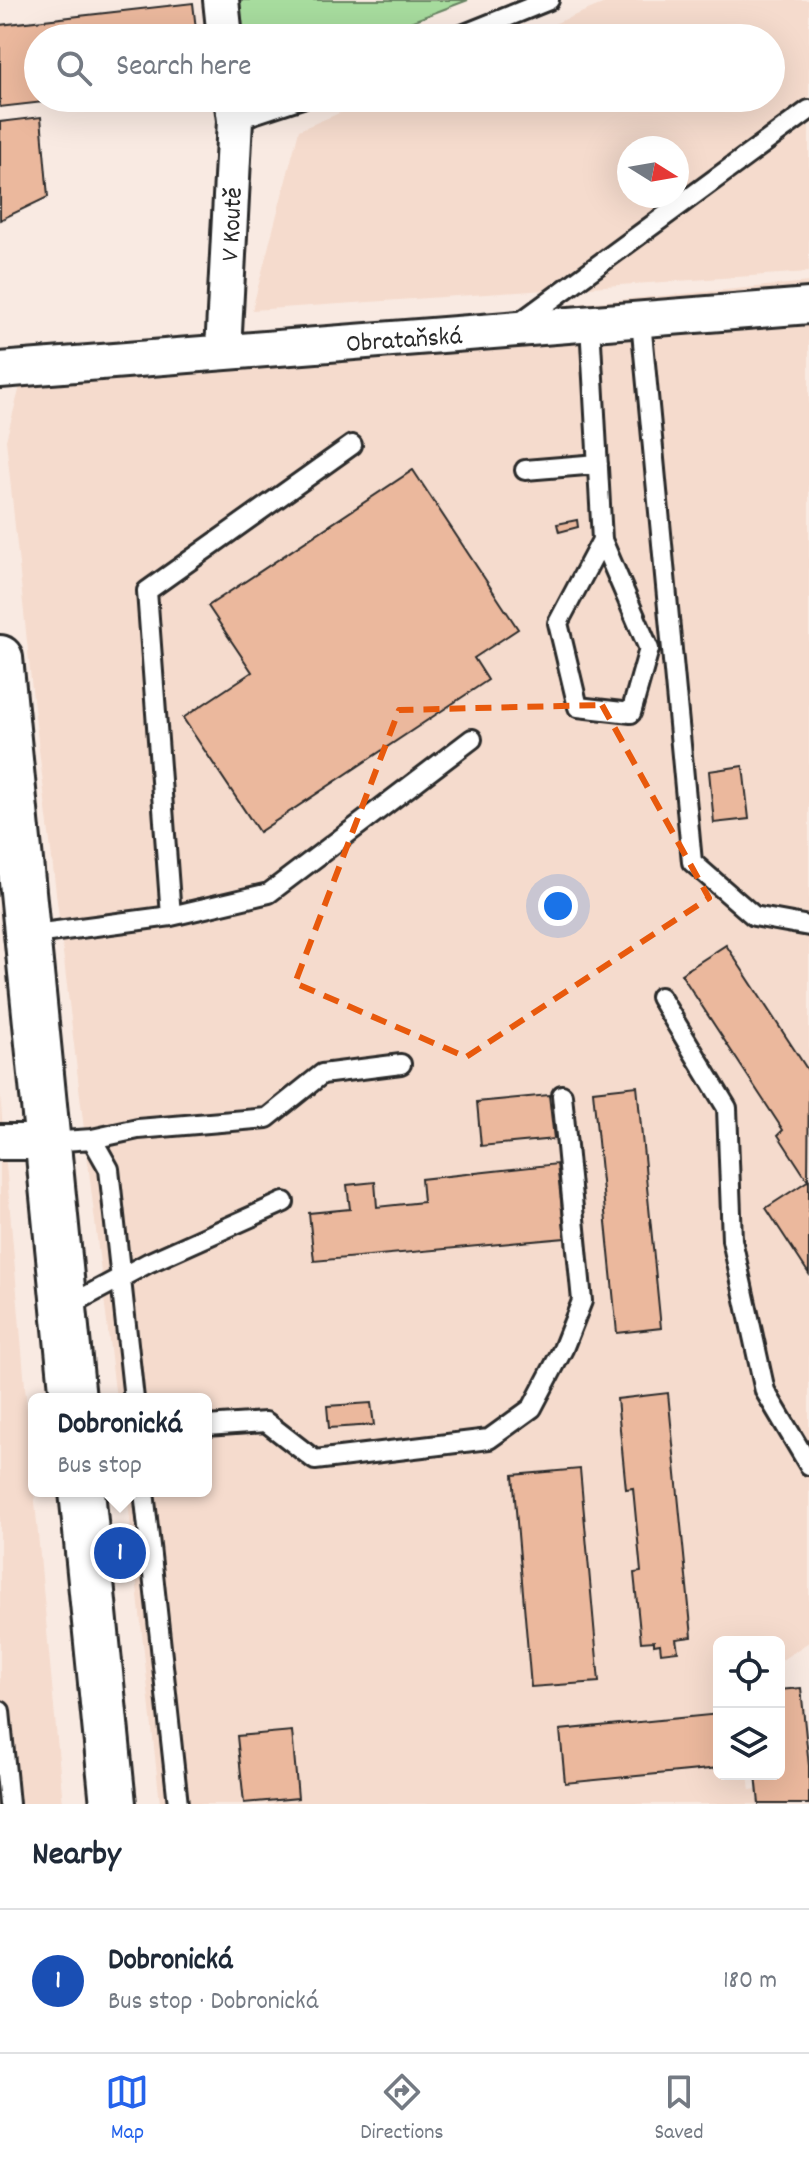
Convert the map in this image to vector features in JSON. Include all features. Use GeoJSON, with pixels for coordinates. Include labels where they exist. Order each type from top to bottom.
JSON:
{"type":"FeatureCollection","features":[{"type":"Feature","properties":{"kind":"street"},"geometry":{"type":"LineString","coordinates":[[221,0],[224,24]]}},
{"type":"Feature","properties":{"kind":"street","name":"V Koutě"},"geometry":{"type":"LineString","coordinates":[[223,351],[233,112]]}},
{"type":"Feature","properties":{"kind":"street","name":"Obrataňská"},"geometry":{"type":"LineString","coordinates":[[0,370],[809,306]]}},
{"type":"Feature","properties":{"kind":"street"},"geometry":{"type":"LineString","coordinates":[[0,658],[72,1393]]}},
{"type":"Feature","properties":{"kind":"street"},"geometry":{"type":"LineString","coordinates":[[0,1142],[48,1142]]}},
{"type":"Feature","properties":{"kind":"street"},"geometry":{"type":"LineString","coordinates":[[83,1497],[113,1804]]}},
{"type":"Feature","properties":{"kind":"lane"},"geometry":{"type":"LineString","coordinates":[[490,24],[549,0]]}},
{"type":"Feature","properties":{"kind":"lane"},"geometry":{"type":"LineString","coordinates":[[509,330],[809,110]]}},
{"type":"Feature","properties":{"kind":"lane"},"geometry":{"type":"LineString","coordinates":[[641,321],[692,862],[754,916],[809,926]]}},
{"type":"Feature","properties":{"kind":"lane"},"geometry":{"type":"LineString","coordinates":[[590,324],[602,540],[649,649],[631,713],[578,707],[558,623],[602,540]]}},
{"type":"Feature","properties":{"kind":"lane"},"geometry":{"type":"LineString","coordinates":[[171,916],[147,591],[352,445]]}},
{"type":"Feature","properties":{"kind":"lane"},"geometry":{"type":"LineString","coordinates":[[525,470],[598,464]]}},
{"type":"Feature","properties":{"kind":"lane"},"geometry":{"type":"LineString","coordinates":[[27,935],[171,916],[269,893],[472,739]]}},
{"type":"Feature","properties":{"kind":"lane"},"geometry":{"type":"LineString","coordinates":[[660,997],[727,1108],[732,1240],[765,1391],[809,1465]]}},
{"type":"Feature","properties":{"kind":"lane"},"geometry":{"type":"LineString","coordinates":[[48,1142],[92,1139],[138,1129],[267,1118],[322,1074],[401,1064]]}},
{"type":"Feature","properties":{"kind":"lane"},"geometry":{"type":"LineString","coordinates":[[212,1426],[266,1422],[315,1460],[489,1439],[532,1408],[563,1349],[582,1301],[562,1095]]}},
{"type":"Feature","properties":{"kind":"lane"},"geometry":{"type":"LineString","coordinates":[[92,1139],[109,1169],[133,1393]]}},
{"type":"Feature","properties":{"kind":"lane"},"geometry":{"type":"LineString","coordinates":[[64,1308],[148,1263],[284,1202]]}},
{"type":"Feature","properties":{"kind":"lane"},"geometry":{"type":"LineString","coordinates":[[145,1497],[178,1804]]}},
{"type":"Feature","properties":{"kind":"lane"},"geometry":{"type":"LineString","coordinates":[[0,1711],[9,1804]]}},
{"type":"Feature","properties":{"kind":"highlighted area"},"geometry":{"type":"Polygon","coordinates":[[[602,705],[709,898],[466,1057],[295,983],[399,710],[602,705]]]}},
{"type":"Feature","properties":{"kind":"shaded area"},"geometry":{"type":"Polygon","coordinates":[[[612,0],[809,0],[809,272],[252,310],[299,130],[342,112],[785,112],[785,24],[554,24],[612,0]]]}},
{"type":"Feature","properties":{"kind":"shaded area"},"geometry":{"type":"Polygon","coordinates":[[[809,282],[809,1642],[785,1658],[785,1636],[713,1636],[713,1780],[749,1780],[750,1790],[757,1789],[756,1780],[785,1780],[785,1689],[801,1688],[806,1710],[809,1804],[160,1804],[128,1497],[212,1497],[212,1393],[115,1393],[33,699],[6,440],[28,356],[809,282]]]}},
{"type":"Feature","properties":{"kind":"shaded area"},"geometry":{"type":"Polygon","coordinates":[[[0,1094],[28,1421],[28,1497],[35,1497],[63,1804],[0,1804],[0,1094]]]}},
{"type":"Feature","properties":{"kind":"green space"},"geometry":{"type":"Polygon","coordinates":[[[233,0],[468,0],[405,24],[236,24],[233,0]]]}},
{"type":"Feature","properties":{"kind":"building"},"geometry":{"type":"Polygon","coordinates":[[[193,3],[195,24],[24,24],[24,104],[0,107],[0,25],[193,3]]]}},
{"type":"Feature","properties":{"kind":"building"},"geometry":{"type":"Polygon","coordinates":[[[41,117],[48,197],[0,220],[0,122],[41,117]]]}},
{"type":"Feature","properties":{"kind":"building"},"geometry":{"type":"Polygon","coordinates":[[[413,470],[518,629],[474,658],[488,680],[259,832],[183,718],[252,672],[208,606],[413,470]]]}},
{"type":"Feature","properties":{"kind":"building"},"geometry":{"type":"Polygon","coordinates":[[[577,520],[578,527],[559,532],[557,524],[577,520]]]}},
{"type":"Feature","properties":{"kind":"building"},"geometry":{"type":"Polygon","coordinates":[[[743,766],[749,819],[714,823],[709,771],[743,766]]]}},
{"type":"Feature","properties":{"kind":"building"},"geometry":{"type":"Polygon","coordinates":[[[726,945],[809,1072],[808,1181],[778,1135],[783,1130],[681,974],[726,945]]]}},
{"type":"Feature","properties":{"kind":"building"},"geometry":{"type":"Polygon","coordinates":[[[637,1086],[661,1328],[617,1333],[593,1091],[637,1086]]]}},
{"type":"Feature","properties":{"kind":"building"},"geometry":{"type":"Polygon","coordinates":[[[549,1095],[554,1139],[481,1146],[477,1102],[549,1095]]]}},
{"type":"Feature","properties":{"kind":"building"},"geometry":{"type":"Polygon","coordinates":[[[557,1164],[565,1238],[314,1261],[309,1213],[350,1209],[347,1185],[375,1182],[377,1207],[423,1202],[421,1179],[557,1164]]]}},
{"type":"Feature","properties":{"kind":"building"},"geometry":{"type":"Polygon","coordinates":[[[809,1180],[809,1274],[766,1208],[809,1180]]]}},
{"type":"Feature","properties":{"kind":"building"},"geometry":{"type":"Polygon","coordinates":[[[668,1393],[692,1637],[676,1639],[678,1651],[661,1653],[660,1644],[641,1642],[634,1573],[641,1572],[633,1488],[626,1489],[617,1399],[668,1393]]]}},
{"type":"Feature","properties":{"kind":"building"},"geometry":{"type":"Polygon","coordinates":[[[371,1403],[374,1425],[329,1428],[327,1406],[371,1403]]]}},
{"type":"Feature","properties":{"kind":"building"},"geometry":{"type":"Polygon","coordinates":[[[580,1469],[599,1682],[531,1687],[513,1475],[580,1469]]]}},
{"type":"Feature","properties":{"kind":"building"},"geometry":{"type":"Polygon","coordinates":[[[801,1688],[809,1766],[809,1804],[759,1804],[757,1780],[785,1780],[785,1689],[801,1688]]]}},
{"type":"Feature","properties":{"kind":"building"},"geometry":{"type":"Polygon","coordinates":[[[713,1715],[713,1769],[565,1783],[560,1730],[713,1715]]]}},
{"type":"Feature","properties":{"kind":"building"},"geometry":{"type":"Polygon","coordinates":[[[292,1731],[298,1798],[244,1803],[237,1736],[292,1731]]]}},
{"type":"Feature","properties":{"kind":"place","name":"Dobronická"},"geometry":{"type":"Point","coordinates":[120,1553]}}]}
